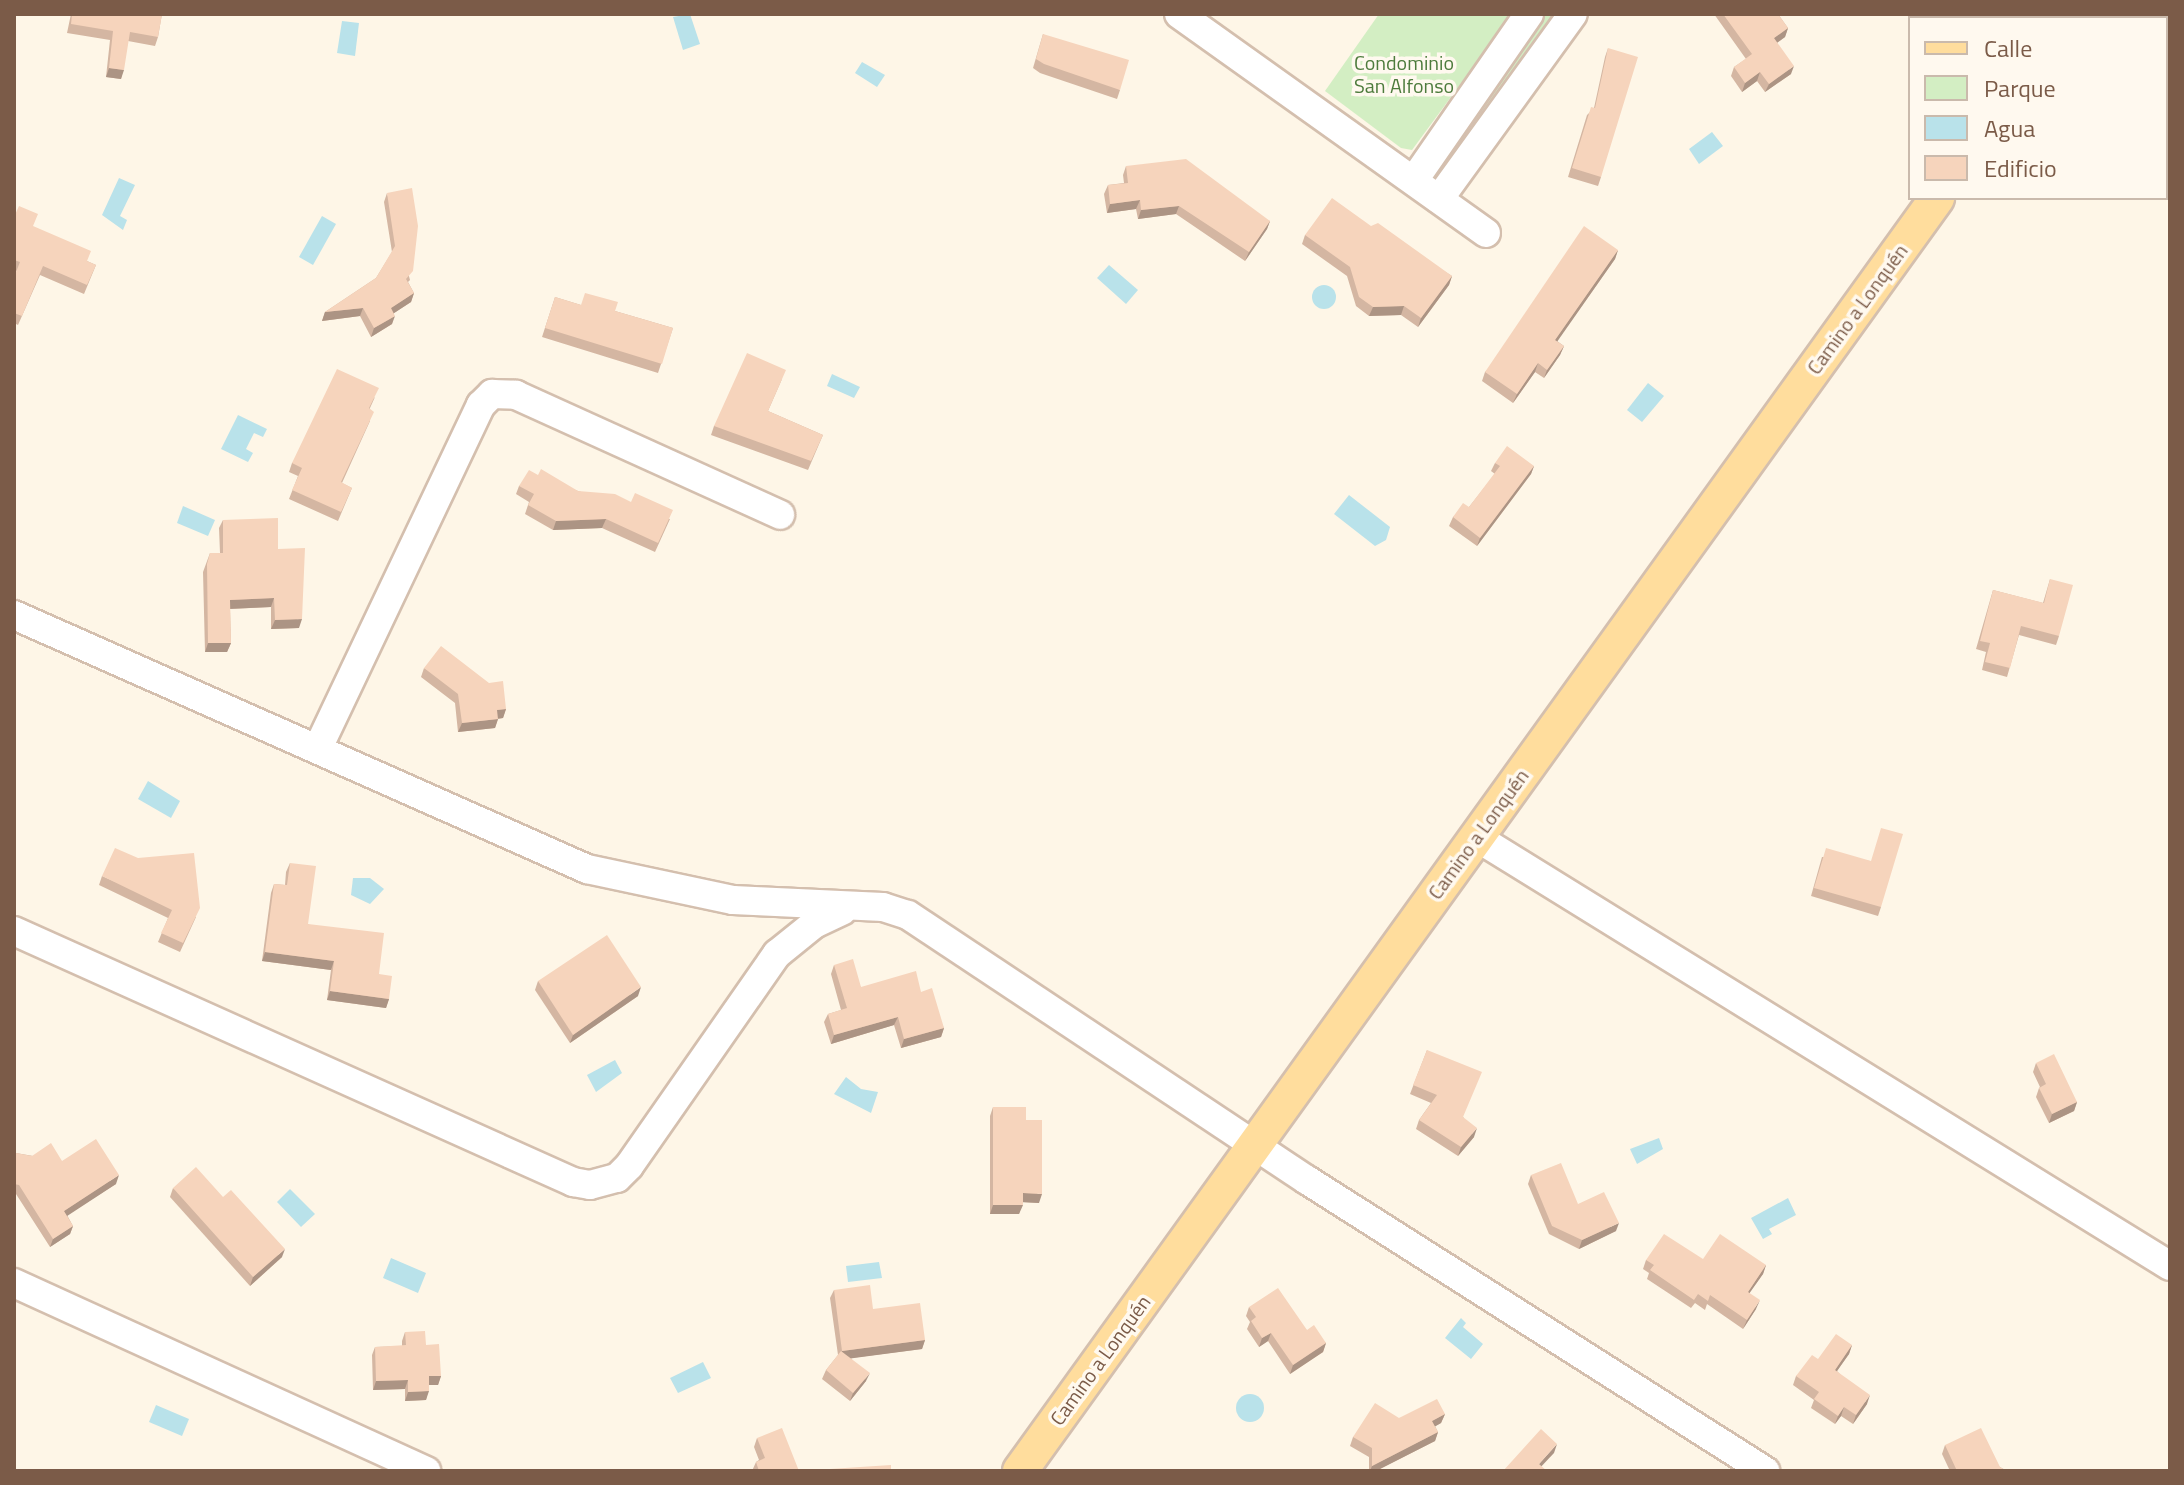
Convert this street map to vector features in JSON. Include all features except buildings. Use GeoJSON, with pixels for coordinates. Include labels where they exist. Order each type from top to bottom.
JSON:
{"type":"FeatureCollection","features":[{"type":"Feature","properties":{"kind":"main road","name":"Camino a Lonquén"},"geometry":{"type":"LineString","coordinates":[[1020,1471],[1936,200]]}},
{"type":"Feature","properties":{"kind":"street"},"geometry":{"type":"LineString","coordinates":[[1179,14],[1486,233]]}},
{"type":"Feature","properties":{"kind":"street"},"geometry":{"type":"LineString","coordinates":[[1414,180],[1529,14]]}},
{"type":"Feature","properties":{"kind":"street"},"geometry":{"type":"LineString","coordinates":[[1439,199],[1573,14]]}},
{"type":"Feature","properties":{"kind":"street"},"geometry":{"type":"LineString","coordinates":[[318,748],[481,405],[492,394],[516,395],[780,515]]}},
{"type":"Feature","properties":{"kind":"street"},"geometry":{"type":"LineString","coordinates":[[14,615],[600,873],[733,900],[883,907],[922,923],[1255,1145],[1765,1471]]}},
{"type":"Feature","properties":{"kind":"street"},"geometry":{"type":"LineString","coordinates":[[1476,837],[2170,1266]]}},
{"type":"Feature","properties":{"kind":"street"},"geometry":{"type":"LineString","coordinates":[[14,931],[573,1182],[590,1185],[617,1178],[629,1166],[777,954],[814,924],[850,907]]}},
{"type":"Feature","properties":{"kind":"street"},"geometry":{"type":"LineString","coordinates":[[14,1283],[395,1465],[426,1471]]}},
{"type":"Feature","properties":{"kind":"green space","name":"Condominio San Alfonso"},"geometry":{"type":"Polygon","coordinates":[[[1379,14],[1512,14],[1412,150],[1401,148],[1325,91],[1379,14]]]}},
{"type":"Feature","properties":{"kind":"green space"},"geometry":{"type":"Polygon","coordinates":[[[1536,14],[1564,14],[1441,167],[1437,163],[1536,14]]]}},
{"type":"Feature","properties":{"kind":"water"},"geometry":{"type":"Polygon","coordinates":[[[690,14],[700,44],[683,50],[673,17],[690,14]]]}},
{"type":"Feature","properties":{"kind":"water"},"geometry":{"type":"Polygon","coordinates":[[[342,21],[359,23],[355,56],[337,53],[342,21]]]}},
{"type":"Feature","properties":{"kind":"water"},"geometry":{"type":"Polygon","coordinates":[[[862,62],[885,75],[877,87],[855,73],[862,62]]]}},
{"type":"Feature","properties":{"kind":"water"},"geometry":{"type":"Polygon","coordinates":[[[1712,132],[1723,146],[1699,164],[1689,149],[1712,132]]]}},
{"type":"Feature","properties":{"kind":"water"},"geometry":{"type":"Polygon","coordinates":[[[119,178],[135,185],[120,216],[127,220],[123,230],[102,215],[119,178]]]}},
{"type":"Feature","properties":{"kind":"water"},"geometry":{"type":"Polygon","coordinates":[[[322,216],[336,224],[313,265],[299,257],[322,216]]]}},
{"type":"Feature","properties":{"kind":"water"},"geometry":{"type":"Polygon","coordinates":[[[1109,265],[1138,290],[1126,304],[1097,278],[1109,265]]]}},
{"type":"Feature","properties":{"kind":"water"},"geometry":{"type":"Polygon","coordinates":[[[1324,285],[1333,288],[1336,297],[1333,306],[1324,309],[1315,306],[1312,297],[1315,288],[1324,285]]]}},
{"type":"Feature","properties":{"kind":"water"},"geometry":{"type":"Polygon","coordinates":[[[832,374],[860,387],[854,398],[827,386],[832,374]]]}},
{"type":"Feature","properties":{"kind":"water"},"geometry":{"type":"Polygon","coordinates":[[[1648,383],[1664,396],[1642,422],[1627,410],[1648,383]]]}},
{"type":"Feature","properties":{"kind":"water"},"geometry":{"type":"Polygon","coordinates":[[[238,415],[267,429],[263,437],[254,433],[246,449],[253,453],[248,462],[221,449],[238,415]]]}},
{"type":"Feature","properties":{"kind":"water"},"geometry":{"type":"Polygon","coordinates":[[[1349,495],[1390,527],[1386,540],[1375,546],[1334,514],[1349,495]]]}},
{"type":"Feature","properties":{"kind":"water"},"geometry":{"type":"Polygon","coordinates":[[[183,506],[215,520],[208,536],[177,523],[183,506]]]}},
{"type":"Feature","properties":{"kind":"water"},"geometry":{"type":"Polygon","coordinates":[[[148,781],[180,801],[171,818],[138,799],[148,781]]]}},
{"type":"Feature","properties":{"kind":"water"},"geometry":{"type":"Polygon","coordinates":[[[353,878],[370,878],[384,889],[370,904],[351,895],[353,878]]]}},
{"type":"Feature","properties":{"kind":"water"},"geometry":{"type":"Polygon","coordinates":[[[615,1060],[622,1073],[596,1092],[587,1075],[615,1060]]]}},
{"type":"Feature","properties":{"kind":"water"},"geometry":{"type":"Polygon","coordinates":[[[846,1077],[861,1089],[878,1092],[871,1113],[834,1094],[846,1077]]]}},
{"type":"Feature","properties":{"kind":"water"},"geometry":{"type":"Polygon","coordinates":[[[1659,1138],[1663,1149],[1637,1164],[1630,1149],[1659,1138]]]}},
{"type":"Feature","properties":{"kind":"water"},"geometry":{"type":"Polygon","coordinates":[[[290,1189],[315,1214],[301,1227],[277,1202],[290,1189]]]}},
{"type":"Feature","properties":{"kind":"water"},"geometry":{"type":"Polygon","coordinates":[[[1788,1198],[1796,1215],[1769,1229],[1772,1234],[1763,1239],[1751,1218],[1788,1198]]]}},
{"type":"Feature","properties":{"kind":"water"},"geometry":{"type":"Polygon","coordinates":[[[391,1258],[426,1273],[418,1293],[383,1278],[391,1258]]]}},
{"type":"Feature","properties":{"kind":"water"},"geometry":{"type":"Polygon","coordinates":[[[879,1262],[882,1278],[848,1282],[846,1266],[879,1262]]]}},
{"type":"Feature","properties":{"kind":"water"},"geometry":{"type":"Polygon","coordinates":[[[1461,1318],[1466,1323],[1463,1327],[1483,1344],[1471,1359],[1445,1338],[1461,1318]]]}},
{"type":"Feature","properties":{"kind":"water"},"geometry":{"type":"Polygon","coordinates":[[[703,1362],[711,1378],[678,1393],[670,1378],[703,1362]]]}},
{"type":"Feature","properties":{"kind":"water"},"geometry":{"type":"Polygon","coordinates":[[[1250,1394],[1260,1398],[1264,1408],[1260,1418],[1250,1422],[1240,1418],[1236,1408],[1240,1398],[1250,1394]]]}},
{"type":"Feature","properties":{"kind":"water"},"geometry":{"type":"Polygon","coordinates":[[[156,1405],[189,1419],[182,1436],[149,1422],[156,1405]]]}}]}
